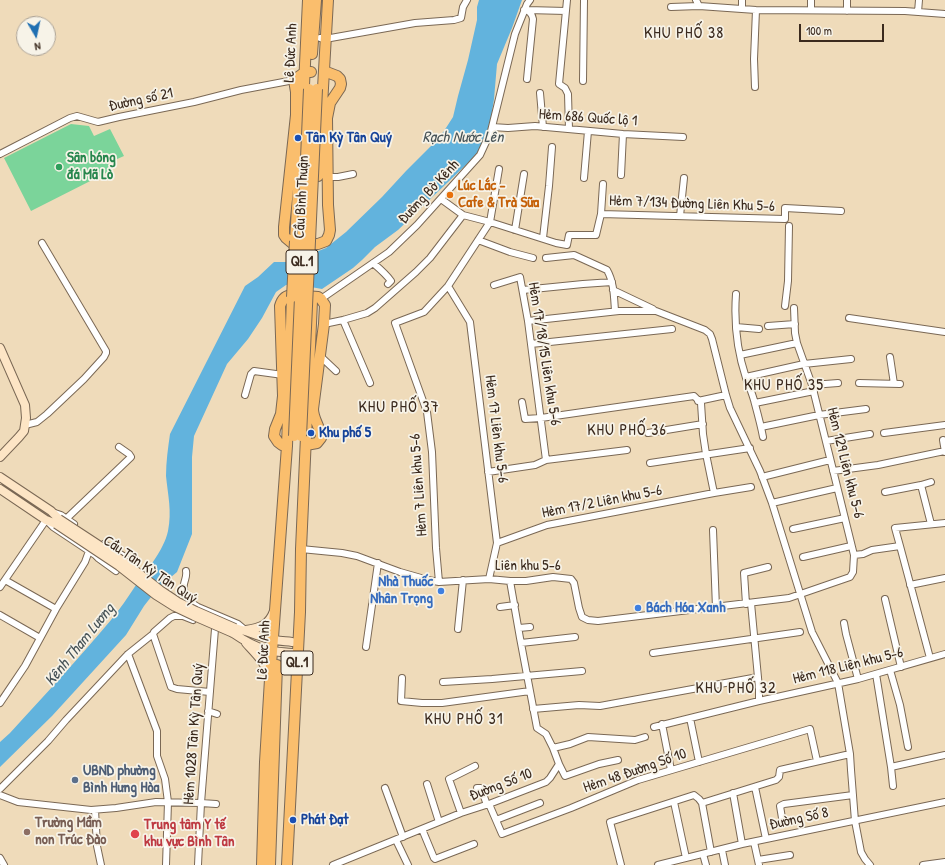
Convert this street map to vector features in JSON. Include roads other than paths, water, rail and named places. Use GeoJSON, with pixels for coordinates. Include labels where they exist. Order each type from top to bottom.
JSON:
{"type":"FeatureCollection","features":[{"type":"Feature","properties":{"kind":"highway","name":"Lê Đức Anh"},"geometry":{"type":"LineString","coordinates":[[308,0],[308,72],[313,89]]}},
{"type":"Feature","properties":{"kind":"highway","name":"Lê Đức Anh"},"geometry":{"type":"LineString","coordinates":[[303,107],[316,0]]}},
{"type":"Feature","properties":{"kind":"highway","name":"Lê Đức Anh"},"geometry":{"type":"LineString","coordinates":[[322,0],[324,71]]}},
{"type":"Feature","properties":{"kind":"highway","name":"Lê Đức Anh"},"geometry":{"type":"LineString","coordinates":[[313,89],[323,39],[328,0]]}},
{"type":"Feature","properties":{"kind":"highway"},"geometry":{"type":"LineString","coordinates":[[308,72],[294,80],[296,92],[296,115],[284,227],[284,235],[288,240],[292,243],[300,245],[318,244],[326,241],[330,230],[328,202],[327,118],[330,103],[341,84],[340,79],[337,76],[324,71]]}},
{"type":"Feature","properties":{"kind":"highway","name":"Cầu Bình Thuận"},"geometry":{"type":"LineString","coordinates":[[300,439],[315,242],[324,71]]}},
{"type":"Feature","properties":{"kind":"highway","name":"Cầu Bình Thuận"},"geometry":{"type":"LineString","coordinates":[[300,439],[313,89]]}},
{"type":"Feature","properties":{"kind":"highway","name":"Cầu Bình Thuận"},"geometry":{"type":"LineString","coordinates":[[287,446],[292,297],[303,107]]}},
{"type":"Feature","properties":{"kind":"highway"},"geometry":{"type":"LineString","coordinates":[[287,446],[278,442],[274,436],[281,414],[283,396],[280,304],[287,296],[293,294],[314,296],[322,299],[325,305],[313,409],[314,417],[321,431],[321,438],[317,443],[312,445],[300,439]]}},
{"type":"Feature","properties":{"kind":"highway","name":"Lê Đức Anh"},"geometry":{"type":"LineString","coordinates":[[287,865],[300,620],[300,439]]}},
{"type":"Feature","properties":{"kind":"highway","name":"Lê Đức Anh"},"geometry":{"type":"LineString","coordinates":[[278,602],[300,439]]}},
{"type":"Feature","properties":{"kind":"highway","name":"Lê Đức Anh"},"geometry":{"type":"LineString","coordinates":[[262,865],[269,782],[278,602],[279,542],[287,446]]}},
{"type":"Feature","properties":{"kind":"highway","name":"Lê Đức Anh"},"geometry":{"type":"LineString","coordinates":[[281,865],[292,642],[299,548]]}},
{"type":"Feature","properties":{"kind":"highway","name":"Lê Đức Anh"},"geometry":{"type":"LineString","coordinates":[[270,865],[270,679],[275,652]]}},
{"type":"Feature","properties":{"kind":"main road"},"geometry":{"type":"LineString","coordinates":[[0,348],[25,405],[24,431],[0,457]]}},
{"type":"Feature","properties":{"kind":"main road"},"geometry":{"type":"LineString","coordinates":[[0,477],[51,511],[60,520]]}},
{"type":"Feature","properties":{"kind":"main road"},"geometry":{"type":"LineString","coordinates":[[0,489],[46,520],[60,520]]}},
{"type":"Feature","properties":{"kind":"main road","name":"Cầu Tân Kỳ Tân Quý"},"geometry":{"type":"LineString","coordinates":[[60,520],[123,561],[178,602],[234,631]]}},
{"type":"Feature","properties":{"kind":"main road"},"geometry":{"type":"LineString","coordinates":[[234,631],[257,628],[269,621],[278,602]]}},
{"type":"Feature","properties":{"kind":"main road"},"geometry":{"type":"LineString","coordinates":[[246,630],[276,640],[292,642]]}},
{"type":"Feature","properties":{"kind":"main road"},"geometry":{"type":"LineString","coordinates":[[234,631],[265,665],[270,679]]}},
{"type":"Feature","properties":{"kind":"main road"},"geometry":{"type":"LineString","coordinates":[[241,639],[261,648],[275,652],[292,653]]}},
{"type":"Feature","properties":{"kind":"street"},"geometry":{"type":"LineString","coordinates":[[323,39],[415,23],[454,20],[461,18],[463,7],[462,0]]}},
{"type":"Feature","properties":{"kind":"street"},"geometry":{"type":"LineString","coordinates":[[463,7],[467,0]]}},
{"type":"Feature","properties":{"kind":"street","name":"Đường Bờ Kênh"},"geometry":{"type":"LineString","coordinates":[[322,299],[389,252],[417,225],[480,155],[491,131],[515,34],[526,10],[526,4],[530,0]]}},
{"type":"Feature","properties":{"kind":"street"},"geometry":{"type":"LineString","coordinates":[[567,0],[559,84],[565,88],[568,94],[569,129]]}},
{"type":"Feature","properties":{"kind":"street"},"geometry":{"type":"LineString","coordinates":[[583,81],[584,0]]}},
{"type":"Feature","properties":{"kind":"street"},"geometry":{"type":"LineString","coordinates":[[742,0],[742,9]]}},
{"type":"Feature","properties":{"kind":"street"},"geometry":{"type":"LineString","coordinates":[[811,0],[811,10]]}},
{"type":"Feature","properties":{"kind":"street"},"geometry":{"type":"LineString","coordinates":[[847,0],[847,11]]}},
{"type":"Feature","properties":{"kind":"street"},"geometry":{"type":"LineString","coordinates":[[918,12],[919,0]]}},
{"type":"Feature","properties":{"kind":"street"},"geometry":{"type":"LineString","coordinates":[[671,7],[697,3],[756,10],[905,11],[945,14]]}},
{"type":"Feature","properties":{"kind":"street"},"geometry":{"type":"LineString","coordinates":[[526,10],[566,12]]}},
{"type":"Feature","properties":{"kind":"street"},"geometry":{"type":"LineString","coordinates":[[526,10],[532,14],[533,19],[527,79]]}},
{"type":"Feature","properties":{"kind":"street"},"geometry":{"type":"LineString","coordinates":[[755,87],[754,59],[756,10]]}},
{"type":"Feature","properties":{"kind":"street","name":"Đường số 21"},"geometry":{"type":"LineString","coordinates":[[0,154],[70,118],[77,116],[98,122],[194,102],[241,90],[294,80]]}},
{"type":"Feature","properties":{"kind":"street"},"geometry":{"type":"LineString","coordinates":[[540,93],[543,127]]}},
{"type":"Feature","properties":{"kind":"street","name":"Hẻm 686 Quốc lộ 1"},"geometry":{"type":"LineString","coordinates":[[492,127],[508,128],[535,126],[623,134],[683,137]]}},
{"type":"Feature","properties":{"kind":"street"},"geometry":{"type":"LineString","coordinates":[[584,178],[588,131]]}},
{"type":"Feature","properties":{"kind":"street"},"geometry":{"type":"LineString","coordinates":[[621,175],[623,134]]}},
{"type":"Feature","properties":{"kind":"street"},"geometry":{"type":"LineString","coordinates":[[543,238],[552,147]]}},
{"type":"Feature","properties":{"kind":"street","name":"Hẻm 7 Liên khu 5-6"},"geometry":{"type":"LineString","coordinates":[[439,582],[432,452],[427,412],[395,322],[424,312],[448,286],[490,222],[498,169]]}},
{"type":"Feature","properties":{"kind":"street"},"geometry":{"type":"LineString","coordinates":[[328,177],[353,174]]}},
{"type":"Feature","properties":{"kind":"street"},"geometry":{"type":"LineString","coordinates":[[515,230],[524,174]]}},
{"type":"Feature","properties":{"kind":"street"},"geometry":{"type":"LineString","coordinates":[[680,216],[684,178]]}},
{"type":"Feature","properties":{"kind":"street"},"geometry":{"type":"LineString","coordinates":[[601,214],[603,184]]}},
{"type":"Feature","properties":{"kind":"street"},"geometry":{"type":"LineString","coordinates":[[441,199],[463,215],[567,245],[574,255]]}},
{"type":"Feature","properties":{"kind":"street","name":"Hẻm 7/134 Đường Liên Khu 5-6"},"geometry":{"type":"LineString","coordinates":[[567,245],[569,234],[596,235],[601,214],[785,219],[785,208],[840,211]]}},
{"type":"Feature","properties":{"kind":"street"},"geometry":{"type":"LineString","coordinates":[[324,324],[367,313],[375,308],[430,258],[463,215]]}},
{"type":"Feature","properties":{"kind":"street"},"geometry":{"type":"LineString","coordinates":[[785,306],[788,281],[789,226]]}},
{"type":"Feature","properties":{"kind":"street"},"geometry":{"type":"LineString","coordinates":[[478,240],[510,252],[533,258]]}},
{"type":"Feature","properties":{"kind":"street"},"geometry":{"type":"LineString","coordinates":[[25,425],[37,422],[47,414],[84,378],[106,353],[42,243]]}},
{"type":"Feature","properties":{"kind":"street"},"geometry":{"type":"LineString","coordinates":[[546,258],[574,255],[607,270],[612,282],[615,311]]}},
{"type":"Feature","properties":{"kind":"street"},"geometry":{"type":"LineString","coordinates":[[373,263],[389,279],[390,281],[388,284]]}},
{"type":"Feature","properties":{"kind":"street","name":"Hẻm 17/18/15 Liên khu 5-6"},"geometry":{"type":"LineString","coordinates":[[494,285],[520,277],[528,321],[546,460]]}},
{"type":"Feature","properties":{"kind":"street"},"geometry":{"type":"LineString","coordinates":[[523,290],[612,282]]}},
{"type":"Feature","properties":{"kind":"street","name":"Hẻm 17 Liên khu 5-6"},"geometry":{"type":"LineString","coordinates":[[448,286],[470,322],[497,543],[489,579]]}},
{"type":"Feature","properties":{"kind":"street"},"geometry":{"type":"LineString","coordinates":[[613,290],[656,311],[705,330],[710,334],[730,408],[757,462],[772,503],[814,636],[838,683],[850,754],[855,821],[861,852],[870,865]]}},
{"type":"Feature","properties":{"kind":"street"},"geometry":{"type":"LineString","coordinates":[[736,294],[735,314],[740,355],[755,403],[763,437]]}},
{"type":"Feature","properties":{"kind":"street","name":"Hẻm 129 Liên khu 5-6"},"geometry":{"type":"LineString","coordinates":[[794,308],[795,334],[797,343],[813,388],[854,555]]}},
{"type":"Feature","properties":{"kind":"street"},"geometry":{"type":"LineString","coordinates":[[528,321],[615,311],[656,311]]}},
{"type":"Feature","properties":{"kind":"street"},"geometry":{"type":"LineString","coordinates":[[849,318],[945,332]]}},
{"type":"Feature","properties":{"kind":"street"},"geometry":{"type":"LineString","coordinates":[[344,320],[370,383]]}},
{"type":"Feature","properties":{"kind":"street"},"geometry":{"type":"LineString","coordinates":[[768,326],[795,324]]}},
{"type":"Feature","properties":{"kind":"street"},"geometry":{"type":"LineString","coordinates":[[736,327],[759,329]]}},
{"type":"Feature","properties":{"kind":"street"},"geometry":{"type":"LineString","coordinates":[[531,344],[672,329]]}},
{"type":"Feature","properties":{"kind":"street"},"geometry":{"type":"LineString","coordinates":[[740,355],[797,343]]}},
{"type":"Feature","properties":{"kind":"street"},"geometry":{"type":"LineString","coordinates":[[319,355],[336,371]]}},
{"type":"Feature","properties":{"kind":"street"},"geometry":{"type":"LineString","coordinates":[[859,383],[897,384],[890,357]]}},
{"type":"Feature","properties":{"kind":"street"},"geometry":{"type":"LineString","coordinates":[[746,377],[804,364],[851,359]]}},
{"type":"Feature","properties":{"kind":"street"},"geometry":{"type":"LineString","coordinates":[[245,395],[251,374],[254,371],[282,375]]}},
{"type":"Feature","properties":{"kind":"street"},"geometry":{"type":"LineString","coordinates":[[755,403],[838,383]]}},
{"type":"Feature","properties":{"kind":"street"},"geometry":{"type":"LineString","coordinates":[[522,402],[525,419],[726,395]]}},
{"type":"Feature","properties":{"kind":"street"},"geometry":{"type":"LineString","coordinates":[[696,398],[701,403],[706,454],[714,493]]}},
{"type":"Feature","properties":{"kind":"street"},"geometry":{"type":"LineString","coordinates":[[761,427],[820,415],[866,409]]}},
{"type":"Feature","properties":{"kind":"street"},"geometry":{"type":"LineString","coordinates":[[648,433],[703,424]]}},
{"type":"Feature","properties":{"kind":"street"},"geometry":{"type":"LineString","coordinates":[[884,433],[945,425]]}},
{"type":"Feature","properties":{"kind":"street"},"geometry":{"type":"LineString","coordinates":[[826,441],[870,434]]}},
{"type":"Feature","properties":{"kind":"street"},"geometry":{"type":"LineString","coordinates":[[833,471],[878,465],[945,452],[943,440]]}},
{"type":"Feature","properties":{"kind":"street"},"geometry":{"type":"LineString","coordinates":[[0,587],[46,520],[53,527],[90,551],[116,571],[125,557],[60,520],[131,458],[119,447]]}},
{"type":"Feature","properties":{"kind":"street"},"geometry":{"type":"LineString","coordinates":[[650,463],[750,448]]}},
{"type":"Feature","properties":{"kind":"street"},"geometry":{"type":"LineString","coordinates":[[488,472],[535,465],[546,460],[627,450]]}},
{"type":"Feature","properties":{"kind":"street"},"geometry":{"type":"LineString","coordinates":[[762,477],[830,460]]}},
{"type":"Feature","properties":{"kind":"street"},"geometry":{"type":"LineString","coordinates":[[885,492],[931,482]]}},
{"type":"Feature","properties":{"kind":"street"},"geometry":{"type":"LineString","coordinates":[[921,485],[931,524]]}},
{"type":"Feature","properties":{"kind":"street","name":"Hẻm 17/2 Liên khu 5-6"},"geometry":{"type":"LineString","coordinates":[[497,543],[547,525],[751,487]]}},
{"type":"Feature","properties":{"kind":"street"},"geometry":{"type":"LineString","coordinates":[[772,503],[837,488]]}},
{"type":"Feature","properties":{"kind":"street"},"geometry":{"type":"LineString","coordinates":[[793,529],[845,518]]}},
{"type":"Feature","properties":{"kind":"street"},"geometry":{"type":"LineString","coordinates":[[930,658],[895,528],[945,523]]}},
{"type":"Feature","properties":{"kind":"street"},"geometry":{"type":"LineString","coordinates":[[713,530],[716,608]]}},
{"type":"Feature","properties":{"kind":"street"},"geometry":{"type":"LineString","coordinates":[[803,557],[852,546]]}},
{"type":"Feature","properties":{"kind":"street"},"geometry":{"type":"LineString","coordinates":[[854,555],[863,554],[872,550],[900,546]]}},
{"type":"Feature","properties":{"kind":"street","name":"Liên khu 5-6"},"geometry":{"type":"LineString","coordinates":[[299,548],[357,556],[400,572],[439,582],[489,579],[526,581],[554,576],[571,579],[574,583],[582,617],[588,620],[598,621],[716,608],[789,598],[850,577],[853,572],[854,555]]}},
{"type":"Feature","properties":{"kind":"street"},"geometry":{"type":"LineString","coordinates":[[0,703],[25,666],[90,551]]}},
{"type":"Feature","properties":{"kind":"street"},"geometry":{"type":"LineString","coordinates":[[366,646],[378,563]]}},
{"type":"Feature","properties":{"kind":"street"},"geometry":{"type":"LineString","coordinates":[[759,701],[754,639],[744,573],[768,567]]}},
{"type":"Feature","properties":{"kind":"street"},"geometry":{"type":"LineString","coordinates":[[186,571],[187,576],[184,591],[192,603],[238,624],[246,630]]}},
{"type":"Feature","properties":{"kind":"street"},"geometry":{"type":"LineString","coordinates":[[910,585],[945,578]]}},
{"type":"Feature","properties":{"kind":"street"},"geometry":{"type":"LineString","coordinates":[[5,580],[56,609]]}},
{"type":"Feature","properties":{"kind":"street"},"geometry":{"type":"LineString","coordinates":[[458,629],[463,580]]}},
{"type":"Feature","properties":{"kind":"street"},"geometry":{"type":"LineString","coordinates":[[510,581],[537,728],[546,734],[565,776],[599,764],[618,760]]}},
{"type":"Feature","properties":{"kind":"street"},"geometry":{"type":"LineString","coordinates":[[885,599],[901,667]]}},
{"type":"Feature","properties":{"kind":"street"},"geometry":{"type":"LineString","coordinates":[[500,607],[515,605]]}},
{"type":"Feature","properties":{"kind":"street"},"geometry":{"type":"LineString","coordinates":[[0,615],[40,638]]}},
{"type":"Feature","properties":{"kind":"street"},"geometry":{"type":"LineString","coordinates":[[0,789],[128,654],[172,617],[177,615],[183,616],[232,637],[241,639]]}},
{"type":"Feature","properties":{"kind":"street"},"geometry":{"type":"LineString","coordinates":[[844,623],[858,679]]}},
{"type":"Feature","properties":{"kind":"street"},"geometry":{"type":"LineString","coordinates":[[519,628],[530,627]]}},
{"type":"Feature","properties":{"kind":"street","name":"Hẻm 1028 Tân Kỳ Tân Quý"},"geometry":{"type":"LineString","coordinates":[[198,865],[201,803],[214,629]]}},
{"type":"Feature","properties":{"kind":"street"},"geometry":{"type":"LineString","coordinates":[[653,653],[800,632]]}},
{"type":"Feature","properties":{"kind":"street"},"geometry":{"type":"LineString","coordinates":[[154,633],[171,686],[177,689],[210,692]]}},
{"type":"Feature","properties":{"kind":"street"},"geometry":{"type":"LineString","coordinates":[[521,643],[575,637]]}},
{"type":"Feature","properties":{"kind":"street"},"geometry":{"type":"LineString","coordinates":[[128,654],[156,731],[157,756],[165,779],[168,802],[166,865]]}},
{"type":"Feature","properties":{"kind":"street","name":"Hẻm 118 Liên khu 5-6"},"geometry":{"type":"LineString","coordinates":[[654,727],[759,701],[858,679],[945,654]]}},
{"type":"Feature","properties":{"kind":"street"},"geometry":{"type":"LineString","coordinates":[[890,670],[900,705],[908,747]]}},
{"type":"Feature","properties":{"kind":"street"},"geometry":{"type":"LineString","coordinates":[[443,682],[582,671]]}},
{"type":"Feature","properties":{"kind":"street"},"geometry":{"type":"LineString","coordinates":[[876,674],[893,786]]}},
{"type":"Feature","properties":{"kind":"street"},"geometry":{"type":"LineString","coordinates":[[533,709],[579,705],[600,706],[758,677]]}},
{"type":"Feature","properties":{"kind":"street"},"geometry":{"type":"LineString","coordinates":[[402,678],[401,701],[422,704],[442,703],[530,691]]}},
{"type":"Feature","properties":{"kind":"street"},"geometry":{"type":"LineString","coordinates":[[208,712],[217,714]]}},
{"type":"Feature","properties":{"kind":"street"},"geometry":{"type":"LineString","coordinates":[[690,718],[699,762]]}},
{"type":"Feature","properties":{"kind":"street"},"geometry":{"type":"LineString","coordinates":[[662,724],[671,770]]}},
{"type":"Feature","properties":{"kind":"street","name":"Hẻm 48 Đường Số 10"},"geometry":{"type":"LineString","coordinates":[[477,788],[481,788],[502,834],[572,808],[638,780],[810,729],[817,761]]}},
{"type":"Feature","properties":{"kind":"street"},"geometry":{"type":"LineString","coordinates":[[553,748],[570,744],[588,737],[635,740],[645,737]]}},
{"type":"Feature","properties":{"kind":"street"},"geometry":{"type":"LineString","coordinates":[[702,803],[776,780],[779,777],[780,770],[850,754]]}},
{"type":"Feature","properties":{"kind":"street"},"geometry":{"type":"LineString","coordinates":[[891,767],[945,755]]}},
{"type":"Feature","properties":{"kind":"street","name":"Đường Số 10"},"geometry":{"type":"LineString","coordinates":[[333,865],[439,822],[546,782],[559,764]]}},
{"type":"Feature","properties":{"kind":"street"},"geometry":{"type":"LineString","coordinates":[[462,814],[449,779],[475,766]]}},
{"type":"Feature","properties":{"kind":"street"},"geometry":{"type":"LineString","coordinates":[[427,784],[439,822]]}},
{"type":"Feature","properties":{"kind":"street"},"geometry":{"type":"LineString","coordinates":[[755,786],[766,839]]}},
{"type":"Feature","properties":{"kind":"street"},"geometry":{"type":"LineString","coordinates":[[385,788],[403,837]]}},
{"type":"Feature","properties":{"kind":"street"},"geometry":{"type":"LineString","coordinates":[[733,793],[742,844]]}},
{"type":"Feature","properties":{"kind":"street"},"geometry":{"type":"LineString","coordinates":[[0,795],[18,802],[95,810],[156,802],[216,804]]}},
{"type":"Feature","properties":{"kind":"street"},"geometry":{"type":"LineString","coordinates":[[621,865],[610,822],[694,795],[702,803],[711,852]]}},
{"type":"Feature","properties":{"kind":"street"},"geometry":{"type":"LineString","coordinates":[[782,818],[780,806],[784,804],[852,795]]}},
{"type":"Feature","properties":{"kind":"street"},"geometry":{"type":"LineString","coordinates":[[674,802],[686,858]]}},
{"type":"Feature","properties":{"kind":"street","name":"Đường Số 8"},"geometry":{"type":"LineString","coordinates":[[658,865],[668,864],[742,844],[945,802]]}},
{"type":"Feature","properties":{"kind":"street"},"geometry":{"type":"LineString","coordinates":[[496,820],[540,803]]}},
{"type":"Feature","properties":{"kind":"street"},"geometry":{"type":"LineString","coordinates":[[95,810],[97,846],[101,865]]}},
{"type":"Feature","properties":{"kind":"street"},"geometry":{"type":"LineString","coordinates":[[422,829],[435,859],[474,844]]}},
{"type":"Feature","properties":{"kind":"street"},"geometry":{"type":"LineString","coordinates":[[396,840],[408,865]]}},
{"type":"Feature","properties":{"kind":"street"},"geometry":{"type":"LineString","coordinates":[[754,842],[759,863],[790,856]]}},
{"type":"Feature","properties":{"kind":"street"},"geometry":{"type":"LineString","coordinates":[[722,850],[725,865]]}},
{"type":"Feature","properties":{"kind":"street"},"geometry":{"type":"LineString","coordinates":[[703,854],[706,865]]}},
{"type":"Feature","properties":{"kind":"street"},"geometry":{"type":"LineString","coordinates":[[0,858],[4,865]]}},
{"type":"Feature","properties":{"kind":"street"},"geometry":{"type":"LineString","coordinates":[[923,865],[945,862]]}},
{"type":"Feature","properties":{"kind":"water","name":"Rạch Nước Lên"},"geometry":{"type":"Polygon","coordinates":[[[479,0],[522,0],[497,64],[490,125],[487,137],[481,148],[471,160],[398,230],[375,247],[353,268],[322,289],[294,284],[286,285],[276,292],[262,318],[248,339],[227,364],[194,436],[192,457],[192,534],[177,572],[158,588],[144,606],[126,635],[52,716],[0,767],[0,742],[10,733],[111,620],[150,566],[163,545],[168,531],[170,517],[166,476],[170,434],[245,286],[258,277],[274,262],[291,262],[326,248],[346,232],[382,197],[444,131],[453,117],[477,20],[477,7],[479,0]]]}},
{"type":"Feature","properties":{"kind":"place","name":"Tân Kỳ Tân Quý"},"geometry":{"type":"Point","coordinates":[298,138]}},
{"type":"Feature","properties":{"kind":"place","name":"Sân bóng đá Mã Lò"},"geometry":{"type":"Point","coordinates":[59,167]}},
{"type":"Feature","properties":{"kind":"place","name":"Lúc Lắc - Cafe & Trà Sữa"},"geometry":{"type":"Point","coordinates":[450,195]}},
{"type":"Feature","properties":{"kind":"place","name":"Khu phố 5"},"geometry":{"type":"Point","coordinates":[311,433]}},
{"type":"Feature","properties":{"kind":"place","name":"Nhà Thuốc Nhân Trọng"},"geometry":{"type":"Point","coordinates":[441,591]}},
{"type":"Feature","properties":{"kind":"place","name":"Bách Hóa Xanh"},"geometry":{"type":"Point","coordinates":[638,608]}},
{"type":"Feature","properties":{"kind":"place","name":"UBND phường Bình Hưng Hòa"},"geometry":{"type":"Point","coordinates":[75,780]}},
{"type":"Feature","properties":{"kind":"place","name":"Phát Đạt"},"geometry":{"type":"Point","coordinates":[293,820]}},
{"type":"Feature","properties":{"kind":"place","name":"Trường Mầm non Trúc Đào"},"geometry":{"type":"Point","coordinates":[27,832]}},
{"type":"Feature","properties":{"kind":"place","name":"Trung tâm Y tế khu vực Bình Tân"},"geometry":{"type":"Point","coordinates":[135,834]}},
{"type":"Feature","properties":{"kind":"district","name":"KHU PHỐ 38"},"geometry":{"type":"Point","coordinates":[684,34]}},
{"type":"Feature","properties":{"kind":"district","name":"KHU PHỐ 35"},"geometry":{"type":"Point","coordinates":[784,386]}},
{"type":"Feature","properties":{"kind":"district","name":"KHU PHỐ 37"},"geometry":{"type":"Point","coordinates":[399,408]}},
{"type":"Feature","properties":{"kind":"district","name":"KHU PHỐ 36"},"geometry":{"type":"Point","coordinates":[627,431]}},
{"type":"Feature","properties":{"kind":"district","name":"KHU PHỐ 32"},"geometry":{"type":"Point","coordinates":[736,689]}},
{"type":"Feature","properties":{"kind":"district","name":"KHU PHỐ 31"},"geometry":{"type":"Point","coordinates":[464,720]}},
{"type":"Feature","properties":{"kind":"water label","name":"Kênh Tham Lương"},"geometry":{"type":"Point","coordinates":[80,645]}}]}
